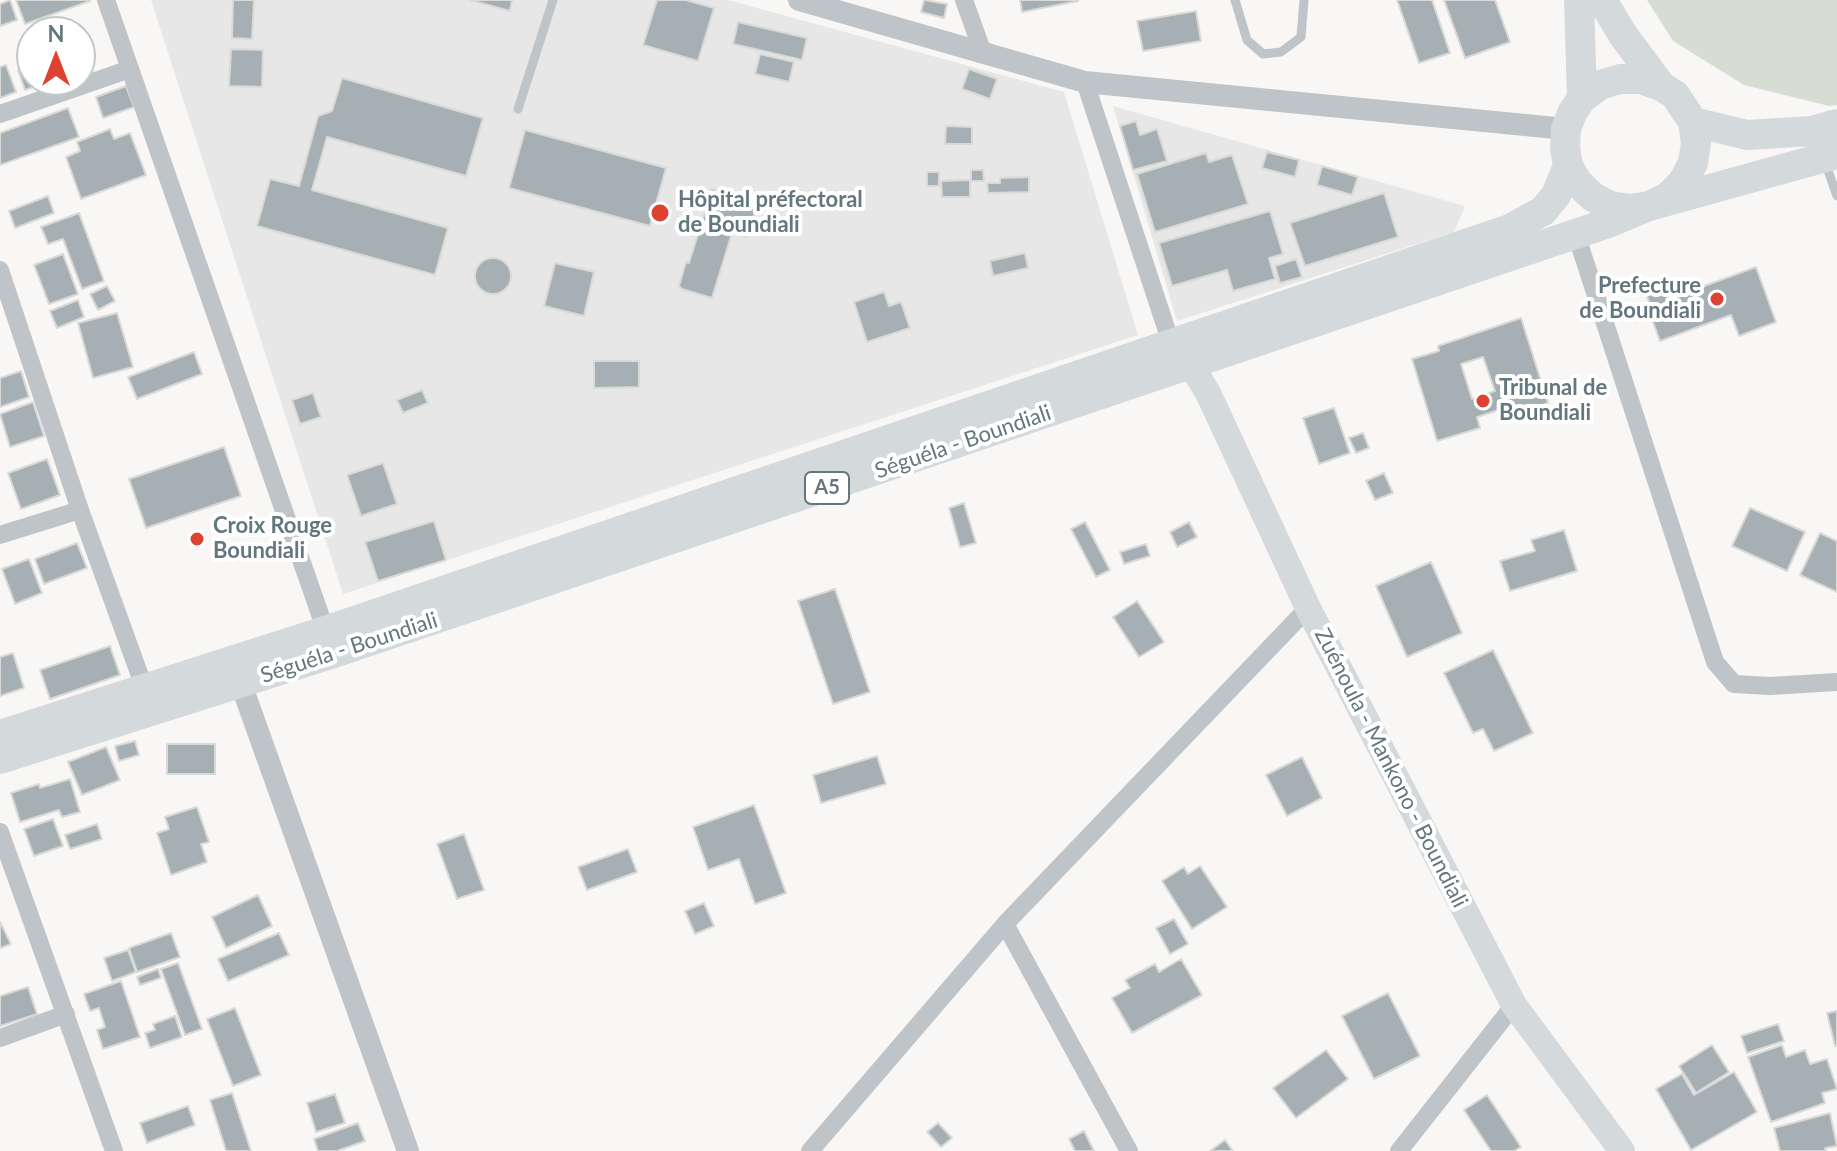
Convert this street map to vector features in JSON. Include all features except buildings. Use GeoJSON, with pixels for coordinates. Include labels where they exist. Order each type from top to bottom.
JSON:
{"type":"FeatureCollection","features":[{"type":"Feature","properties":{"kind":"main road"},"geometry":{"type":"LineString","coordinates":[[1579,0],[1582,98]]}},
{"type":"Feature","properties":{"kind":"main road"},"geometry":{"type":"LineString","coordinates":[[1602,0],[1623,35],[1661,86]]}},
{"type":"Feature","properties":{"kind":"main road"},"geometry":{"type":"LineString","coordinates":[[1566,129],[1582,98],[1600,85],[1620,79],[1641,79],[1661,86],[1675,95],[1693,122],[1747,135],[1812,131],[1837,124]]}},
{"type":"Feature","properties":{"kind":"main road","name":"Séguéla - Boundiali"},"geometry":{"type":"LineString","coordinates":[[0,759],[149,700],[1183,355],[1576,234],[1668,197],[1683,182],[1693,163],[1696,143],[1693,122]]}},
{"type":"Feature","properties":{"kind":"main road","name":"Séguéla - Boundiali"},"geometry":{"type":"LineString","coordinates":[[1183,355],[1510,229],[1543,211],[1556,195],[1568,166],[1566,129]]}},
{"type":"Feature","properties":{"kind":"main road"},"geometry":{"type":"LineString","coordinates":[[1568,166],[1578,183],[1593,197],[1610,206],[1630,209],[1831,156]]}},
{"type":"Feature","properties":{"kind":"main road","name":"Zuénoula - Mankono - Boundiali"},"geometry":{"type":"LineString","coordinates":[[1183,355],[1208,393],[1308,608],[1514,1005],[1622,1151]]}},
{"type":"Feature","properties":{"kind":"main road","name":"Séguéla - Boundiali"},"geometry":{"type":"LineString","coordinates":[[0,735],[149,700],[241,684],[330,642]]}},
{"type":"Feature","properties":{"kind":"street"},"geometry":{"type":"LineString","coordinates":[[106,0],[330,642]]}},
{"type":"Feature","properties":{"kind":"street"},"geometry":{"type":"LineString","coordinates":[[799,0],[1085,82],[1566,129]]}},
{"type":"Feature","properties":{"kind":"street"},"geometry":{"type":"LineString","coordinates":[[964,0],[983,53]]}},
{"type":"Feature","properties":{"kind":"street"},"geometry":{"type":"LineString","coordinates":[[0,114],[130,69]]}},
{"type":"Feature","properties":{"kind":"street"},"geometry":{"type":"LineString","coordinates":[[1085,82],[1168,334],[1183,355]]}},
{"type":"Feature","properties":{"kind":"street"},"geometry":{"type":"LineString","coordinates":[[1576,234],[1715,662],[1734,684],[1770,686],[1837,682]]}},
{"type":"Feature","properties":{"kind":"street"},"geometry":{"type":"LineString","coordinates":[[0,270],[80,510],[149,700]]}},
{"type":"Feature","properties":{"kind":"street"},"geometry":{"type":"LineString","coordinates":[[0,535],[80,510]]}},
{"type":"Feature","properties":{"kind":"street"},"geometry":{"type":"LineString","coordinates":[[810,1151],[1005,924],[1308,608]]}},
{"type":"Feature","properties":{"kind":"street"},"geometry":{"type":"LineString","coordinates":[[241,684],[408,1151]]}},
{"type":"Feature","properties":{"kind":"street"},"geometry":{"type":"LineString","coordinates":[[0,832],[114,1151]]}},
{"type":"Feature","properties":{"kind":"street"},"geometry":{"type":"LineString","coordinates":[[1005,924],[1129,1151]]}},
{"type":"Feature","properties":{"kind":"street"},"geometry":{"type":"LineString","coordinates":[[1399,1151],[1514,1005]]}},
{"type":"Feature","properties":{"kind":"street"},"geometry":{"type":"LineString","coordinates":[[0,1038],[66,1014]]}},
{"type":"Feature","properties":{"kind":"lane"},"geometry":{"type":"LineString","coordinates":[[518,109],[553,0]]}},
{"type":"Feature","properties":{"kind":"lane"},"geometry":{"type":"LineString","coordinates":[[1235,0],[1247,40],[1263,54],[1281,52],[1301,37],[1305,1]]}},
{"type":"Feature","properties":{"kind":"lane"},"geometry":{"type":"LineString","coordinates":[[1831,156],[1837,196]]}},
{"type":"Feature","properties":{"kind":"shaded area","name":"Hôpital préfectoral de Boundiali"},"geometry":{"type":"Polygon","coordinates":[[[151,0],[728,0],[1064,92],[1138,335],[343,594],[151,0]]]}},
{"type":"Feature","properties":{"kind":"shaded area"},"geometry":{"type":"Polygon","coordinates":[[[1647,0],[1837,0],[1837,105],[1829,106],[1744,85],[1673,41],[1647,0]]]}},
{"type":"Feature","properties":{"kind":"shaded area"},"geometry":{"type":"Polygon","coordinates":[[[1113,106],[1465,206],[1454,232],[1177,321],[1113,106]]]}},
{"type":"Feature","properties":{"kind":"place","name":"Hôpital préfectoral de Boundiali"},"geometry":{"type":"Point","coordinates":[660,213]}},
{"type":"Feature","properties":{"kind":"place","name":"Prefecture de Boundiali"},"geometry":{"type":"Point","coordinates":[1717,299]}},
{"type":"Feature","properties":{"kind":"place","name":"Tribunal de Boundiali"},"geometry":{"type":"Point","coordinates":[1483,401]}},
{"type":"Feature","properties":{"kind":"place","name":"Croix Rouge Boundiali"},"geometry":{"type":"Point","coordinates":[197,539]}}]}
